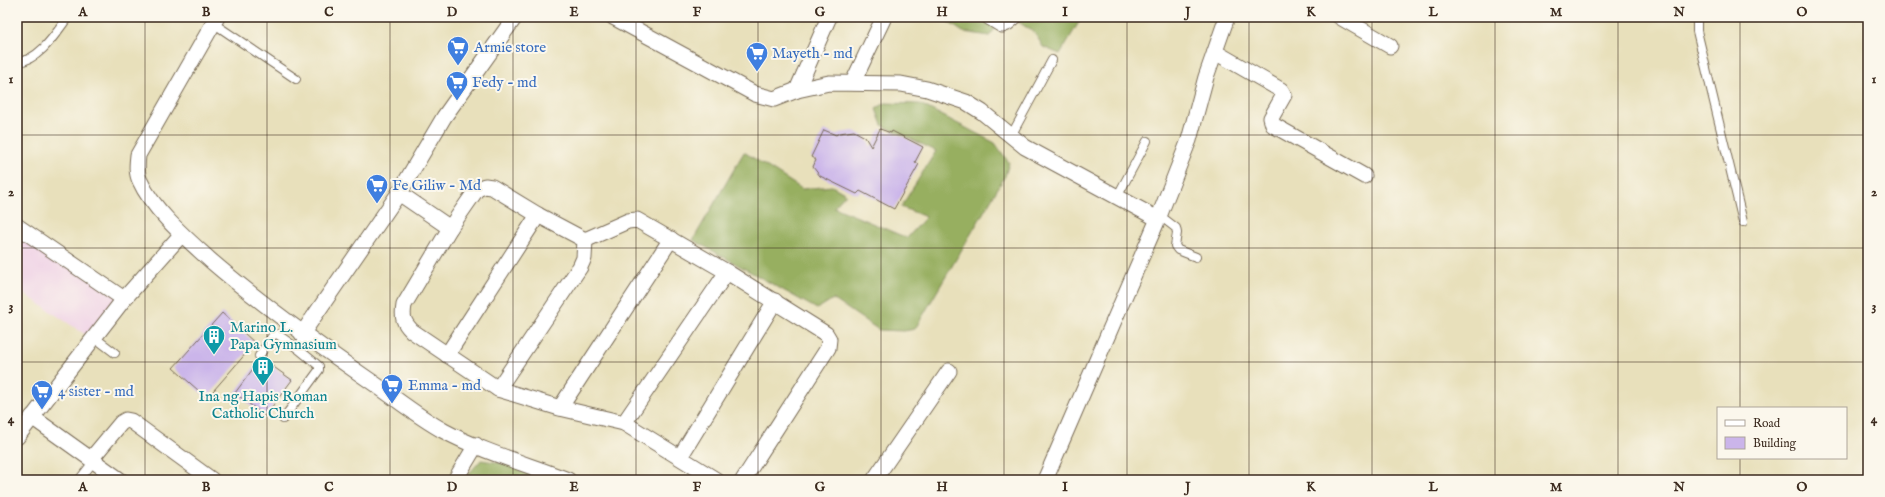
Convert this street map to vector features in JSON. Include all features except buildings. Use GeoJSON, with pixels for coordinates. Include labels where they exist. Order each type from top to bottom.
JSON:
{"type":"FeatureCollection","features":[{"type":"Feature","properties":{"kind":"street"},"geometry":{"type":"LineString","coordinates":[[302,340],[399,193],[444,117],[514,17]]}},
{"type":"Feature","properties":{"kind":"street"},"geometry":{"type":"LineString","coordinates":[[613,17],[755,94],[774,99],[797,90],[829,82],[853,82],[901,84],[927,89],[966,102],[982,112],[1037,155],[1159,217]]}},
{"type":"Feature","properties":{"kind":"street"},"geometry":{"type":"LineString","coordinates":[[797,90],[829,17]]}},
{"type":"Feature","properties":{"kind":"street"},"geometry":{"type":"LineString","coordinates":[[853,82],[884,17]]}},
{"type":"Feature","properties":{"kind":"street"},"geometry":{"type":"LineString","coordinates":[[990,17],[1002,25],[1014,17]]}},
{"type":"Feature","properties":{"kind":"street"},"geometry":{"type":"LineString","coordinates":[[1045,480],[1159,217],[1189,140],[1206,77],[1227,17]]}},
{"type":"Feature","properties":{"kind":"street"},"geometry":{"type":"LineString","coordinates":[[1340,17],[1390,46]]}},
{"type":"Feature","properties":{"kind":"street"},"geometry":{"type":"LineString","coordinates":[[215,20],[138,155],[137,168],[140,181],[149,196],[181,235],[302,340],[444,430],[476,445],[568,480]]}},
{"type":"Feature","properties":{"kind":"street"},"geometry":{"type":"LineString","coordinates":[[1215,52],[1281,90],[1284,95],[1271,118],[1273,125],[1364,176]]}},
{"type":"Feature","properties":{"kind":"street"},"geometry":{"type":"LineString","coordinates":[[585,240],[538,215],[492,187],[484,186],[477,189],[450,228],[404,305],[402,316],[404,323],[412,331],[498,388],[560,408],[624,423],[680,456],[716,480]]}},
{"type":"Feature","properties":{"kind":"street"},"geometry":{"type":"LineString","coordinates":[[399,193],[450,228]]}},
{"type":"Feature","properties":{"kind":"street"},"geometry":{"type":"LineString","coordinates":[[447,355],[538,215]]}},
{"type":"Feature","properties":{"kind":"street"},"geometry":{"type":"LineString","coordinates":[[585,240],[628,220],[637,220],[728,272],[826,334],[829,339],[828,348],[743,480]]}},
{"type":"Feature","properties":{"kind":"street"},"geometry":{"type":"LineString","coordinates":[[17,226],[124,300]]}},
{"type":"Feature","properties":{"kind":"street"},"geometry":{"type":"LineString","coordinates":[[17,437],[124,300],[181,235]]}},
{"type":"Feature","properties":{"kind":"street"},"geometry":{"type":"LineString","coordinates":[[560,408],[671,239]]}},
{"type":"Feature","properties":{"kind":"street"},"geometry":{"type":"LineString","coordinates":[[498,388],[580,268],[584,258],[585,240]]}},
{"type":"Feature","properties":{"kind":"street"},"geometry":{"type":"LineString","coordinates":[[624,423],[728,272]]}},
{"type":"Feature","properties":{"kind":"street"},"geometry":{"type":"LineString","coordinates":[[680,456],[775,301]]}},
{"type":"Feature","properties":{"kind":"street"},"geometry":{"type":"LineString","coordinates":[[874,480],[949,371]]}},
{"type":"Feature","properties":{"kind":"street"},"geometry":{"type":"LineString","coordinates":[[32,417],[120,480]]}},
{"type":"Feature","properties":{"kind":"street"},"geometry":{"type":"LineString","coordinates":[[92,460],[121,423],[126,420],[130,421],[212,480]]}},
{"type":"Feature","properties":{"kind":"street"},"geometry":{"type":"LineString","coordinates":[[455,480],[476,445]]}},
{"type":"Feature","properties":{"kind":"lane"},"geometry":{"type":"LineString","coordinates":[[17,62],[23,62],[34,55],[51,40],[68,17]]}},
{"type":"Feature","properties":{"kind":"lane"},"geometry":{"type":"LineString","coordinates":[[1697,17],[1697,32],[1743,222]]}},
{"type":"Feature","properties":{"kind":"lane"},"geometry":{"type":"LineString","coordinates":[[215,20],[296,79]]}},
{"type":"Feature","properties":{"kind":"lane"},"geometry":{"type":"LineString","coordinates":[[1011,136],[1052,60]]}},
{"type":"Feature","properties":{"kind":"lane"},"geometry":{"type":"LineString","coordinates":[[1117,197],[1147,141]]}},
{"type":"Feature","properties":{"kind":"lane"},"geometry":{"type":"LineString","coordinates":[[1159,217],[1176,228],[1177,233],[1175,246],[1178,250],[1196,258]]}},
{"type":"Feature","properties":{"kind":"lane"},"geometry":{"type":"LineString","coordinates":[[259,356],[272,335],[277,334],[302,340],[319,366],[319,370],[283,419]]}},
{"type":"Feature","properties":{"kind":"lane"},"geometry":{"type":"LineString","coordinates":[[94,337],[115,353]]}},
{"type":"Feature","properties":{"kind":"lane"},"geometry":{"type":"LineString","coordinates":[[79,480],[92,460]]}},
{"type":"Feature","properties":{"kind":"shaded area"},"geometry":{"type":"Polygon","coordinates":[[[17,228],[124,299],[92,339],[17,289],[17,228]]]}},
{"type":"Feature","properties":{"kind":"green space"},"geometry":{"type":"Polygon","coordinates":[[[941,17],[1003,17],[990,36],[963,32],[941,17]]]}},
{"type":"Feature","properties":{"kind":"green space"},"geometry":{"type":"Polygon","coordinates":[[[1011,17],[1082,17],[1060,54],[1043,47],[1035,33],[1011,17]]]}},
{"type":"Feature","properties":{"kind":"green space"},"geometry":{"type":"Polygon","coordinates":[[[885,103],[920,104],[995,143],[1009,163],[1005,176],[915,329],[904,331],[879,330],[833,299],[817,309],[693,240],[744,152],[802,189],[832,186],[846,194],[834,207],[907,238],[926,217],[901,207],[936,151],[882,125],[876,109],[885,103]]]}},
{"type":"Feature","properties":{"kind":"green space"},"geometry":{"type":"Polygon","coordinates":[[[481,460],[509,464],[537,478],[535,480],[467,480],[465,478],[481,460]]]}},
{"type":"Feature","properties":{"kind":"place","name":"Armie store"},"geometry":{"type":"Point","coordinates":[458,66]}},
{"type":"Feature","properties":{"kind":"place","name":"Mayeth - md"},"geometry":{"type":"Point","coordinates":[757,72]}},
{"type":"Feature","properties":{"kind":"place","name":"Fedy - md"},"geometry":{"type":"Point","coordinates":[457,102]}},
{"type":"Feature","properties":{"kind":"place","name":"Fe Giliw - Md"},"geometry":{"type":"Point","coordinates":[377,204]}},
{"type":"Feature","properties":{"kind":"place","name":"Marino L. Papa Gymnasium"},"geometry":{"type":"Point","coordinates":[214,356]}},
{"type":"Feature","properties":{"kind":"place","name":"Ina ng Hapis Roman Catholic Church"},"geometry":{"type":"Point","coordinates":[263,386]}},
{"type":"Feature","properties":{"kind":"place","name":"Emma - md"},"geometry":{"type":"Point","coordinates":[392,404]}},
{"type":"Feature","properties":{"kind":"place","name":"4 sister - md"},"geometry":{"type":"Point","coordinates":[42,410]}}]}
